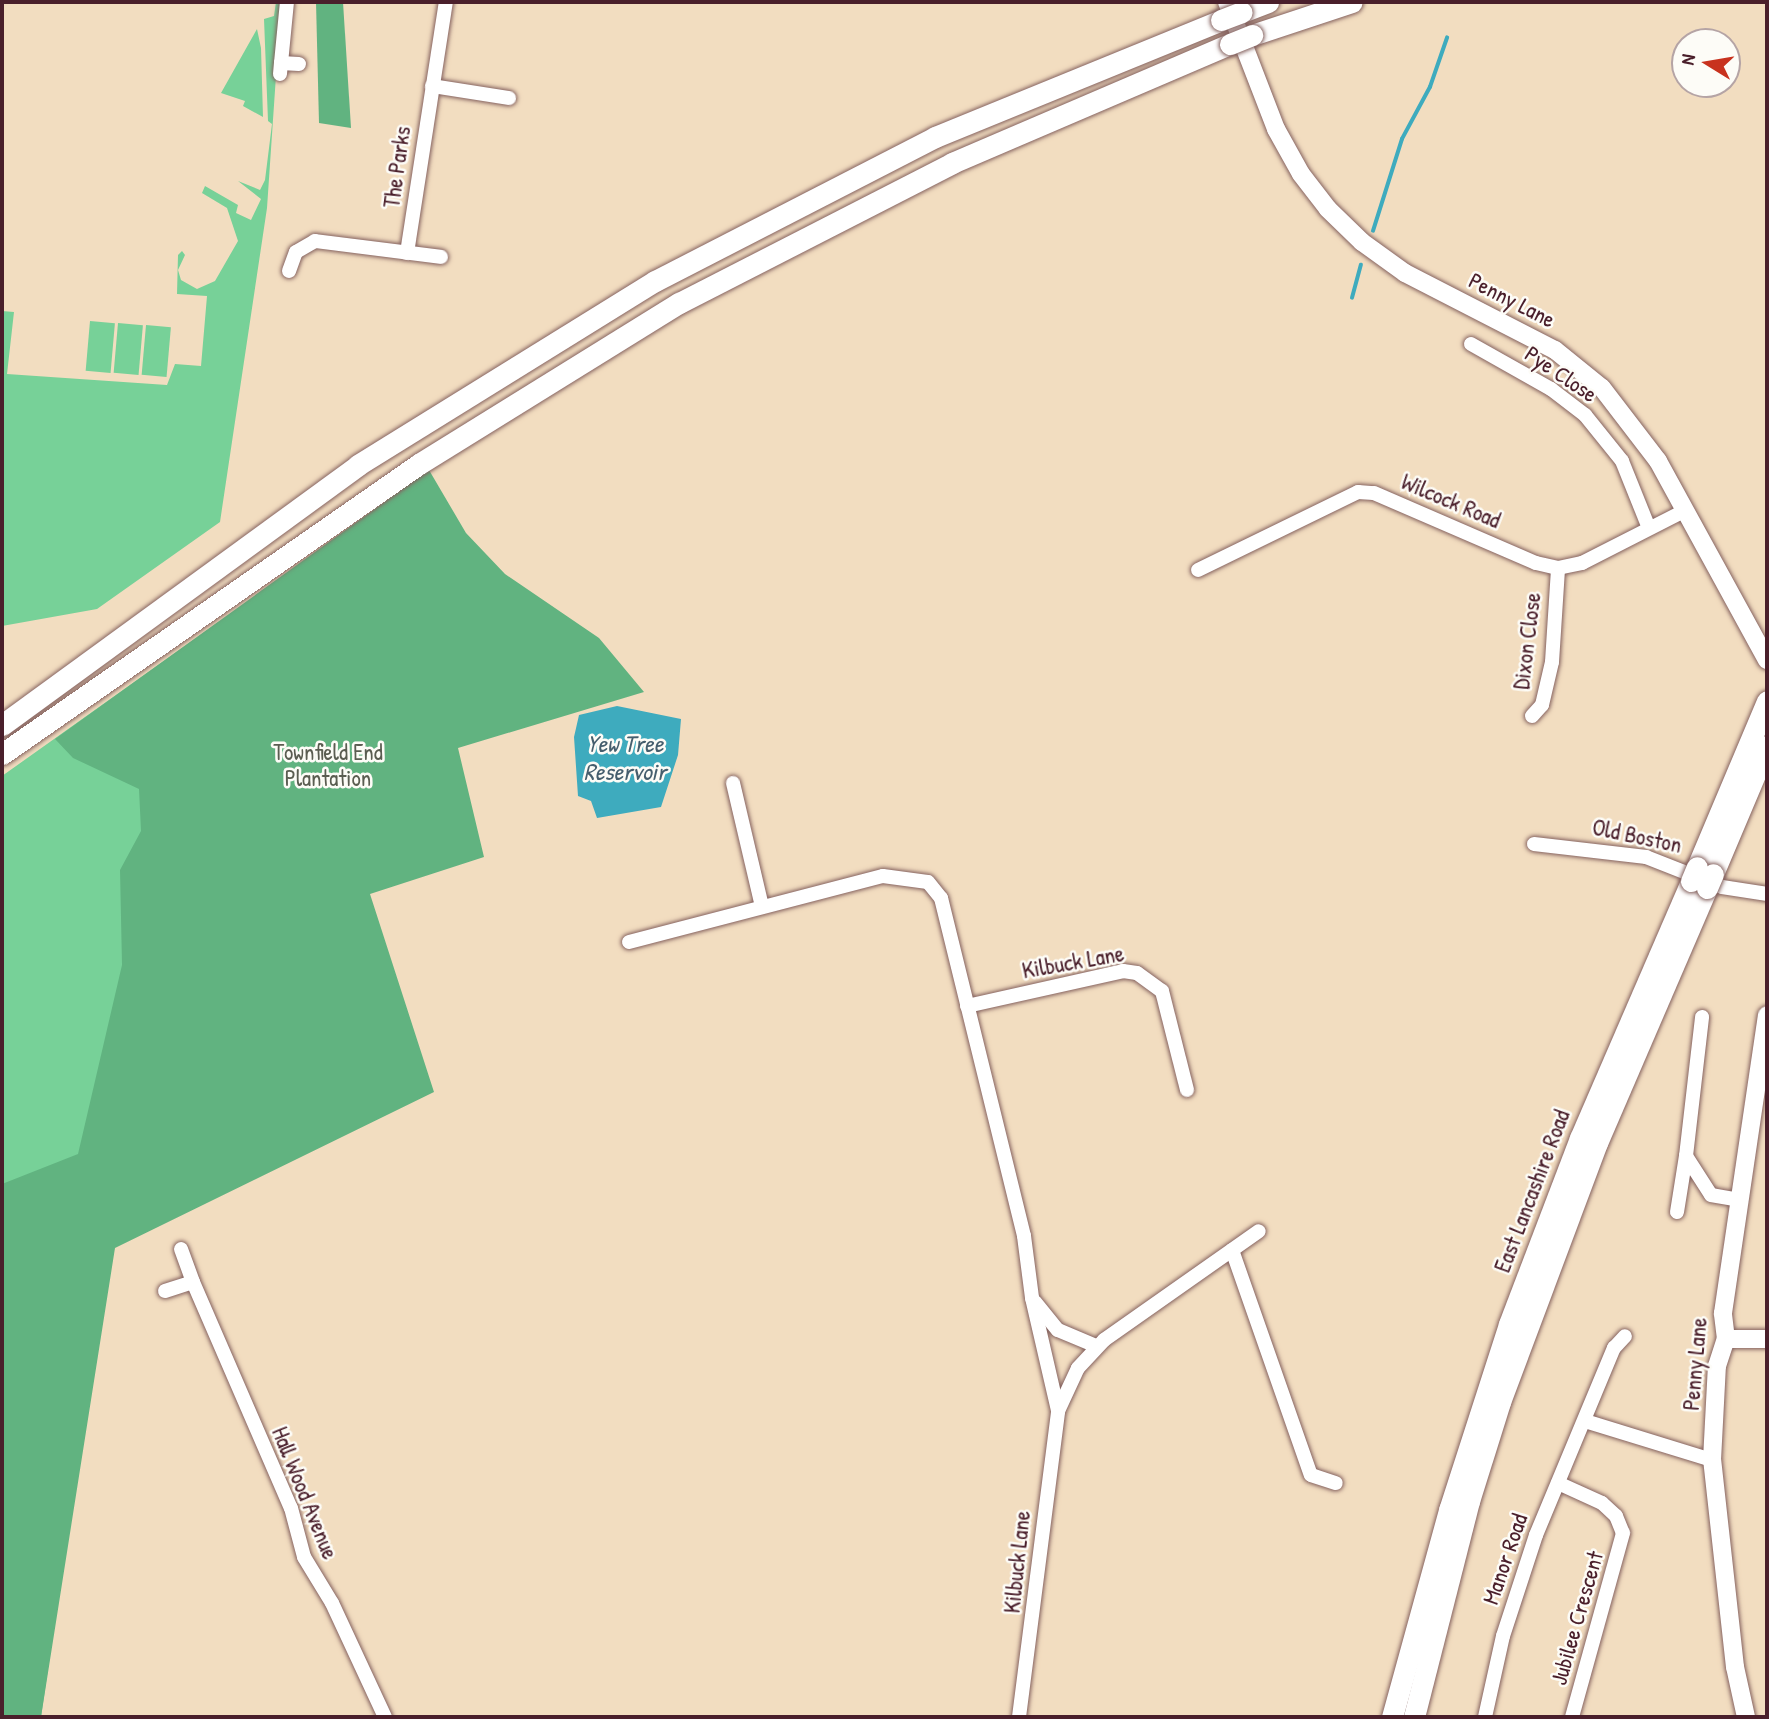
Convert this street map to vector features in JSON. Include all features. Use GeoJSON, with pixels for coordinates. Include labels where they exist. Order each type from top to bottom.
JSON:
{"type":"FeatureCollection","features":[{"type":"Feature","properties":{"kind":"highway"},"geometry":{"type":"LineString","coordinates":[[2,725],[358,464],[656,281],[935,137],[1230,11],[1268,2]]}},
{"type":"Feature","properties":{"kind":"highway"},"geometry":{"type":"LineString","coordinates":[[2,754],[419,464],[679,303],[951,163],[1252,35],[1352,2]]}},
{"type":"Feature","properties":{"kind":"highway","name":"East Lancashire Road"},"geometry":{"type":"LineString","coordinates":[[1392,1717],[1478,1415],[1567,1195],[1702,877],[1767,701]]}},
{"type":"Feature","properties":{"kind":"highway","name":"East Lancashire Road"},"geometry":{"type":"LineString","coordinates":[[1702,877],[1767,746]]}},
{"type":"Feature","properties":{"kind":"highway","name":"East Lancashire Road"},"geometry":{"type":"LineString","coordinates":[[1414,1717],[1469,1501],[1557,1220]]}},
{"type":"Feature","properties":{"kind":"main road","name":"Penny Lane"},"geometry":{"type":"LineString","coordinates":[[1230,11],[1276,129],[1301,174],[1328,209],[1405,273],[1555,349],[1589,376],[1633,425],[1686,510],[1767,660]]}},
{"type":"Feature","properties":{"kind":"main road","name":"Penny Lane"},"geometry":{"type":"LineString","coordinates":[[1745,1717],[1735,1667],[1712,1460],[1717,1366],[1726,1339],[1723,1313],[1767,1019]]}},
{"type":"Feature","properties":{"kind":"main road"},"geometry":{"type":"LineString","coordinates":[[1726,1339],[1767,1339]]}},
{"type":"Feature","properties":{"kind":"street"},"geometry":{"type":"LineString","coordinates":[[287,2],[281,68],[299,64]]}},
{"type":"Feature","properties":{"kind":"street","name":"The Parks"},"geometry":{"type":"LineString","coordinates":[[407,253],[446,2]]}},
{"type":"Feature","properties":{"kind":"street"},"geometry":{"type":"LineString","coordinates":[[432,86],[509,98]]}},
{"type":"Feature","properties":{"kind":"street"},"geometry":{"type":"LineString","coordinates":[[289,271],[296,252],[315,241],[441,257]]}},
{"type":"Feature","properties":{"kind":"street","name":"Pye Close"},"geometry":{"type":"LineString","coordinates":[[1481,345],[1585,415],[1622,461],[1649,528]]}},
{"type":"Feature","properties":{"kind":"street","name":"Wilcock Road"},"geometry":{"type":"LineString","coordinates":[[1198,570],[1358,492],[1374,493],[1536,563],[1558,568]]}},
{"type":"Feature","properties":{"kind":"street"},"geometry":{"type":"LineString","coordinates":[[1558,568],[1582,563],[1686,510]]}},
{"type":"Feature","properties":{"kind":"street","name":"Dixon Close"},"geometry":{"type":"LineString","coordinates":[[1532,716],[1542,705],[1552,662],[1558,568]]}},
{"type":"Feature","properties":{"kind":"street"},"geometry":{"type":"LineString","coordinates":[[733,783],[762,907]]}},
{"type":"Feature","properties":{"kind":"street","name":"Old Boston"},"geometry":{"type":"LineString","coordinates":[[1534,844],[1646,857],[1722,887],[1767,894]]}},
{"type":"Feature","properties":{"kind":"street","name":"Kilbuck Lane"},"geometry":{"type":"LineString","coordinates":[[629,942],[883,876],[912,876],[928,882],[941,898],[1024,1236],[1032,1298],[1058,1411]]}},
{"type":"Feature","properties":{"kind":"street","name":"Kilbuck Lane"},"geometry":{"type":"LineString","coordinates":[[967,1006],[1123,971],[1137,973],[1162,991],[1187,1090]]}},
{"type":"Feature","properties":{"kind":"street"},"geometry":{"type":"LineString","coordinates":[[1677,1212],[1702,1017]]}},
{"type":"Feature","properties":{"kind":"street"},"geometry":{"type":"LineString","coordinates":[[1686,1156],[1711,1195],[1738,1200]]}},
{"type":"Feature","properties":{"kind":"street","name":"Kilbuck Lane"},"geometry":{"type":"LineString","coordinates":[[1019,1717],[1058,1411],[1078,1368],[1096,1346],[1259,1231]]}},
{"type":"Feature","properties":{"kind":"street","name":"Hall Wood Avenue"},"geometry":{"type":"LineString","coordinates":[[181,1249],[291,1508],[304,1557],[332,1603],[386,1717]]}},
{"type":"Feature","properties":{"kind":"street"},"geometry":{"type":"LineString","coordinates":[[1232,1250],[1311,1475],[1336,1483]]}},
{"type":"Feature","properties":{"kind":"street"},"geometry":{"type":"LineString","coordinates":[[164,1291],[193,1282]]}},
{"type":"Feature","properties":{"kind":"street"},"geometry":{"type":"LineString","coordinates":[[1032,1298],[1058,1330],[1096,1346]]}},
{"type":"Feature","properties":{"kind":"street","name":"Manor Road"},"geometry":{"type":"LineString","coordinates":[[1485,1717],[1510,1614],[1558,1483],[1614,1348],[1625,1336]]}},
{"type":"Feature","properties":{"kind":"street"},"geometry":{"type":"LineString","coordinates":[[1585,1421],[1712,1460]]}},
{"type":"Feature","properties":{"kind":"street","name":"Jubilee Crescent"},"geometry":{"type":"LineString","coordinates":[[1558,1483],[1602,1503],[1616,1516],[1623,1533],[1572,1717]]}},
{"type":"Feature","properties":{"kind":"green space"},"geometry":{"type":"Polygon","coordinates":[[[276,2],[281,2],[267,208],[220,522],[97,609],[2,626],[2,311],[14,312],[7,374],[167,385],[175,364],[201,366],[207,296],[177,294],[178,255],[182,251],[185,255],[178,270],[181,280],[197,289],[215,281],[238,241],[227,208],[202,193],[205,186],[238,205],[236,213],[251,220],[261,199],[238,181],[260,190],[265,180],[272,124],[268,121],[264,19],[274,16],[276,2]]]}},
{"type":"Feature","properties":{"kind":"green space"},"geometry":{"type":"Polygon","coordinates":[[[316,2],[343,2],[351,128],[319,123],[316,2]]]}},
{"type":"Feature","properties":{"kind":"green space"},"geometry":{"type":"Polygon","coordinates":[[[257,29],[261,48],[263,117],[243,106],[245,101],[221,93],[257,29]]]}},
{"type":"Feature","properties":{"kind":"green space"},"geometry":{"type":"Polygon","coordinates":[[[90,321],[115,323],[111,373],[86,371],[90,321]]]}},
{"type":"Feature","properties":{"kind":"green space"},"geometry":{"type":"Polygon","coordinates":[[[118,323],[143,325],[139,375],[114,373],[118,323]]]}},
{"type":"Feature","properties":{"kind":"green space"},"geometry":{"type":"Polygon","coordinates":[[[146,325],[171,327],[167,377],[142,375],[146,325]]]}},
{"type":"Feature","properties":{"kind":"green space","name":"Townfield End Plantation"},"geometry":{"type":"Polygon","coordinates":[[[429,470],[466,533],[505,574],[599,638],[644,692],[458,748],[484,857],[370,894],[434,1092],[115,1248],[41,1717],[2,1717],[2,1184],[78,1154],[122,965],[120,870],[141,831],[139,789],[73,758],[55,739],[429,470]]]}},
{"type":"Feature","properties":{"kind":"green space"},"geometry":{"type":"Polygon","coordinates":[[[220,621],[76,1476],[41,1717],[2,1717],[2,776],[220,621]]]}},
{"type":"Feature","properties":{"kind":"water","name":"Yew Tree Reservoir"},"geometry":{"type":"Polygon","coordinates":[[[617,706],[681,719],[678,755],[661,807],[597,818],[591,801],[578,796],[574,737],[579,715],[617,706]]]}},
{"type":"Feature","properties":{"kind":"waterway"},"geometry":{"type":"LineString","coordinates":[[1373,231],[1402,139],[1430,87],[1447,38]]}},
{"type":"Feature","properties":{"kind":"waterway"},"geometry":{"type":"LineString","coordinates":[[1352,298],[1361,265]]}}]}
